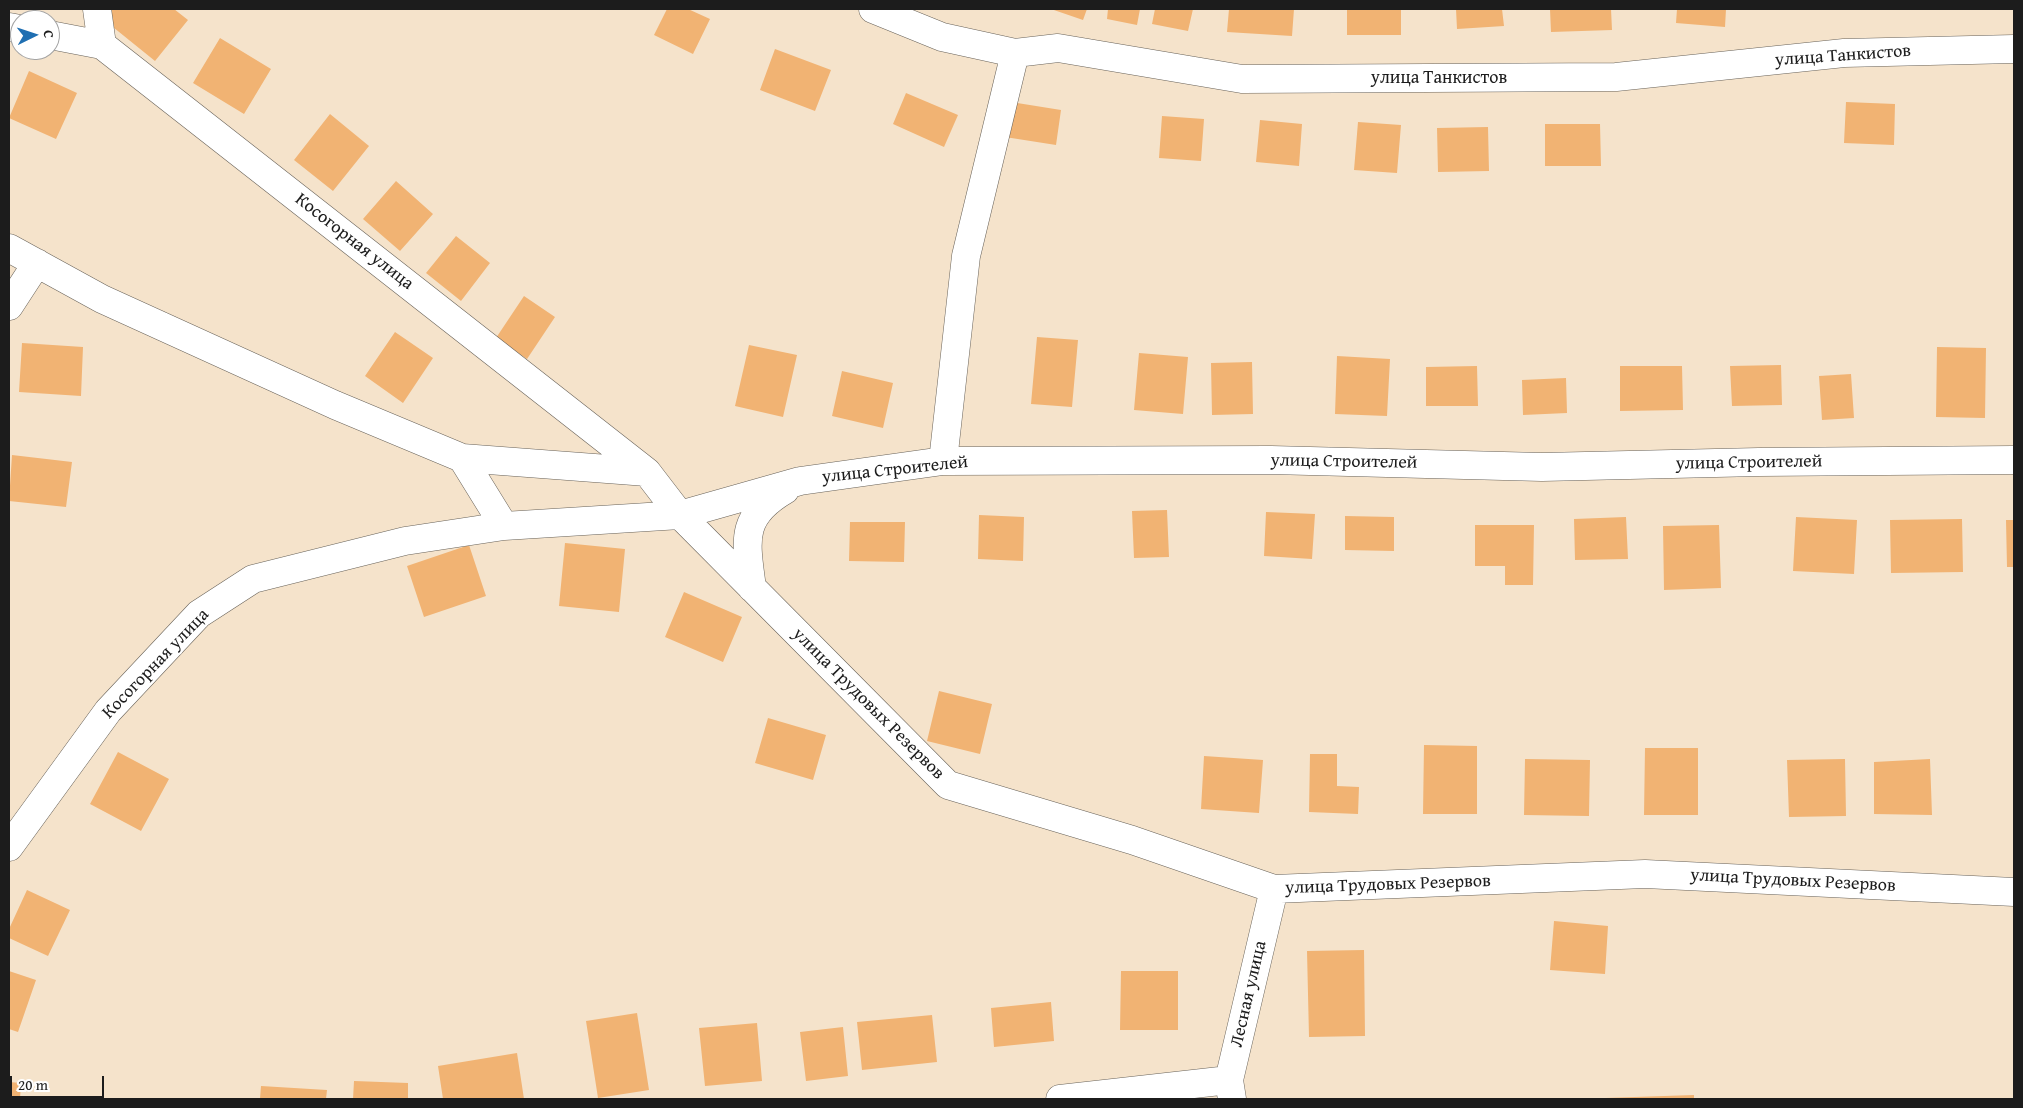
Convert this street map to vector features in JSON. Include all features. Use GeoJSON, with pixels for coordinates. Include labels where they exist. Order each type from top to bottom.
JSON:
{"type":"FeatureCollection","features":[{"type":"Feature","properties":{"kind":"street"},"geometry":{"type":"LineString","coordinates":[[97,9],[102,45]]}},
{"type":"Feature","properties":{"kind":"street","name":"улица Танкистов"},"geometry":{"type":"LineString","coordinates":[[873,9],[942,37],[1015,53],[1058,48],[1242,80],[1616,77],[1844,53],[2014,49]]}},
{"type":"Feature","properties":{"kind":"street","name":"Косогорная улица"},"geometry":{"type":"LineString","coordinates":[[60,37],[102,45],[647,472],[680,515]]}},
{"type":"Feature","properties":{"kind":"street"},"geometry":{"type":"LineString","coordinates":[[944,461],[966,256],[1015,53]]}},
{"type":"Feature","properties":{"kind":"street"},"geometry":{"type":"LineString","coordinates":[[9,248],[111,303],[335,405],[462,458],[647,472]]}},
{"type":"Feature","properties":{"kind":"street"},"geometry":{"type":"LineString","coordinates":[[9,306],[36,263]]}},
{"type":"Feature","properties":{"kind":"street"},"geometry":{"type":"LineString","coordinates":[[462,458],[504,526]]}},
{"type":"Feature","properties":{"kind":"street","name":"улица Строителей"},"geometry":{"type":"LineString","coordinates":[[504,526],[680,515],[800,481],[944,461],[1271,460],[1542,467],[1759,462],[2014,460]]}},
{"type":"Feature","properties":{"kind":"street"},"geometry":{"type":"LineString","coordinates":[[752,588],[747,545],[752,520],[768,500],[800,481]]}},
{"type":"Feature","properties":{"kind":"street","name":"улица Трудовых Резервов"},"geometry":{"type":"LineString","coordinates":[[680,515],[948,785],[1132,840],[1274,889],[1646,874],[2014,892]]}},
{"type":"Feature","properties":{"kind":"street","name":"Косогорная улица"},"geometry":{"type":"LineString","coordinates":[[9,847],[108,711],[199,614],[253,579],[405,541],[504,526]]}},
{"type":"Feature","properties":{"kind":"street","name":"Лесная улица"},"geometry":{"type":"LineString","coordinates":[[1230,1090],[1274,889]]}},
{"type":"Feature","properties":{"kind":"street"},"geometry":{"type":"LineString","coordinates":[[1060,1099],[1230,1090]]}},
{"type":"Feature","properties":{"kind":"building"},"geometry":{"type":"Polygon","coordinates":[[[112,9],[174,9],[188,20],[155,61],[103,19],[112,9]]]}},
{"type":"Feature","properties":{"kind":"building"},"geometry":{"type":"Polygon","coordinates":[[[667,9],[688,9],[710,19],[693,54],[654,35],[667,9]]]}},
{"type":"Feature","properties":{"kind":"building"},"geometry":{"type":"Polygon","coordinates":[[[1051,9],[1087,9],[1083,20],[1051,9]]]}},
{"type":"Feature","properties":{"kind":"building"},"geometry":{"type":"Polygon","coordinates":[[[1108,9],[1140,9],[1137,25],[1107,19],[1108,9]]]}},
{"type":"Feature","properties":{"kind":"building"},"geometry":{"type":"Polygon","coordinates":[[[1155,9],[1193,9],[1188,31],[1152,24],[1155,9]]]}},
{"type":"Feature","properties":{"kind":"building"},"geometry":{"type":"Polygon","coordinates":[[[1229,9],[1294,9],[1292,36],[1227,32],[1229,9]]]}},
{"type":"Feature","properties":{"kind":"building"},"geometry":{"type":"Polygon","coordinates":[[[1347,9],[1401,9],[1401,35],[1347,35],[1347,9]]]}},
{"type":"Feature","properties":{"kind":"building"},"geometry":{"type":"Polygon","coordinates":[[[1456,9],[1502,9],[1504,26],[1457,29],[1456,9]]]}},
{"type":"Feature","properties":{"kind":"building"},"geometry":{"type":"Polygon","coordinates":[[[1550,9],[1611,9],[1612,30],[1551,32],[1550,9]]]}},
{"type":"Feature","properties":{"kind":"building"},"geometry":{"type":"Polygon","coordinates":[[[1677,9],[1726,9],[1725,27],[1676,23],[1677,9]]]}},
{"type":"Feature","properties":{"kind":"building"},"geometry":{"type":"Polygon","coordinates":[[[220,38],[271,69],[244,114],[193,83],[220,38]]]}},
{"type":"Feature","properties":{"kind":"building"},"geometry":{"type":"Polygon","coordinates":[[[775,49],[831,70],[815,111],[760,90],[775,49]]]}},
{"type":"Feature","properties":{"kind":"building"},"geometry":{"type":"Polygon","coordinates":[[[29,71],[77,93],[56,139],[9,118],[29,71]]]}},
{"type":"Feature","properties":{"kind":"building"},"geometry":{"type":"Polygon","coordinates":[[[906,93],[958,115],[944,147],[893,124],[906,93]]]}},
{"type":"Feature","properties":{"kind":"building"},"geometry":{"type":"Polygon","coordinates":[[[1011,102],[1061,110],[1056,145],[1005,137],[1011,102]]]}},
{"type":"Feature","properties":{"kind":"building"},"geometry":{"type":"Polygon","coordinates":[[[1846,102],[1895,104],[1894,145],[1844,143],[1846,102]]]}},
{"type":"Feature","properties":{"kind":"building"},"geometry":{"type":"Polygon","coordinates":[[[330,114],[369,146],[333,191],[294,160],[330,114]]]}},
{"type":"Feature","properties":{"kind":"building"},"geometry":{"type":"Polygon","coordinates":[[[1162,116],[1204,119],[1201,161],[1159,158],[1162,116]]]}},
{"type":"Feature","properties":{"kind":"building"},"geometry":{"type":"Polygon","coordinates":[[[1260,120],[1302,124],[1299,166],[1256,162],[1260,120]]]}},
{"type":"Feature","properties":{"kind":"building"},"geometry":{"type":"Polygon","coordinates":[[[1358,122],[1401,125],[1397,173],[1354,170],[1358,122]]]}},
{"type":"Feature","properties":{"kind":"building"},"geometry":{"type":"Polygon","coordinates":[[[1545,124],[1600,124],[1601,166],[1545,166],[1545,124]]]}},
{"type":"Feature","properties":{"kind":"building"},"geometry":{"type":"Polygon","coordinates":[[[1488,127],[1489,171],[1438,172],[1437,128],[1488,127]]]}},
{"type":"Feature","properties":{"kind":"building"},"geometry":{"type":"Polygon","coordinates":[[[396,181],[433,214],[400,251],[363,219],[396,181]]]}},
{"type":"Feature","properties":{"kind":"building"},"geometry":{"type":"Polygon","coordinates":[[[456,236],[490,263],[461,301],[426,273],[456,236]]]}},
{"type":"Feature","properties":{"kind":"building"},"geometry":{"type":"Polygon","coordinates":[[[524,296],[555,317],[527,359],[496,338],[524,296]]]}},
{"type":"Feature","properties":{"kind":"building"},"geometry":{"type":"Polygon","coordinates":[[[395,332],[433,358],[403,403],[365,376],[395,332]]]}},
{"type":"Feature","properties":{"kind":"building"},"geometry":{"type":"Polygon","coordinates":[[[1037,337],[1078,340],[1072,407],[1031,404],[1037,337]]]}},
{"type":"Feature","properties":{"kind":"building"},"geometry":{"type":"Polygon","coordinates":[[[22,343],[83,347],[81,396],[19,392],[22,343]]]}},
{"type":"Feature","properties":{"kind":"building"},"geometry":{"type":"Polygon","coordinates":[[[749,345],[797,355],[783,417],[735,406],[749,345]]]}},
{"type":"Feature","properties":{"kind":"building"},"geometry":{"type":"Polygon","coordinates":[[[1937,347],[1986,348],[1985,418],[1936,417],[1937,347]]]}},
{"type":"Feature","properties":{"kind":"building"},"geometry":{"type":"Polygon","coordinates":[[[1139,353],[1188,357],[1183,414],[1134,410],[1139,353]]]}},
{"type":"Feature","properties":{"kind":"building"},"geometry":{"type":"Polygon","coordinates":[[[1337,356],[1390,359],[1387,416],[1335,414],[1337,356]]]}},
{"type":"Feature","properties":{"kind":"building"},"geometry":{"type":"Polygon","coordinates":[[[1252,362],[1253,414],[1212,415],[1211,363],[1252,362]]]}},
{"type":"Feature","properties":{"kind":"building"},"geometry":{"type":"Polygon","coordinates":[[[1781,365],[1782,405],[1732,406],[1730,366],[1781,365]]]}},
{"type":"Feature","properties":{"kind":"building"},"geometry":{"type":"Polygon","coordinates":[[[1477,366],[1478,406],[1426,406],[1426,367],[1477,366]]]}},
{"type":"Feature","properties":{"kind":"building"},"geometry":{"type":"Polygon","coordinates":[[[1620,366],[1682,366],[1683,410],[1620,411],[1620,366]]]}},
{"type":"Feature","properties":{"kind":"building"},"geometry":{"type":"Polygon","coordinates":[[[842,371],[893,383],[883,428],[832,416],[842,371]]]}},
{"type":"Feature","properties":{"kind":"building"},"geometry":{"type":"Polygon","coordinates":[[[1851,374],[1854,418],[1822,420],[1819,376],[1851,374]]]}},
{"type":"Feature","properties":{"kind":"building"},"geometry":{"type":"Polygon","coordinates":[[[1566,378],[1567,413],[1523,415],[1522,380],[1566,378]]]}},
{"type":"Feature","properties":{"kind":"building"},"geometry":{"type":"Polygon","coordinates":[[[12,455],[72,462],[66,507],[9,501],[12,455]]]}},
{"type":"Feature","properties":{"kind":"building"},"geometry":{"type":"Polygon","coordinates":[[[1167,510],[1169,557],[1134,558],[1132,511],[1167,510]]]}},
{"type":"Feature","properties":{"kind":"building"},"geometry":{"type":"Polygon","coordinates":[[[1266,512],[1315,514],[1312,559],[1264,556],[1266,512]]]}},
{"type":"Feature","properties":{"kind":"building"},"geometry":{"type":"Polygon","coordinates":[[[979,515],[1024,517],[1023,561],[978,559],[979,515]]]}},
{"type":"Feature","properties":{"kind":"building"},"geometry":{"type":"Polygon","coordinates":[[[1345,516],[1394,517],[1394,551],[1345,550],[1345,516]]]}},
{"type":"Feature","properties":{"kind":"building"},"geometry":{"type":"Polygon","coordinates":[[[1626,517],[1628,559],[1575,560],[1574,519],[1626,517]]]}},
{"type":"Feature","properties":{"kind":"building"},"geometry":{"type":"Polygon","coordinates":[[[1796,517],[1857,520],[1854,574],[1793,571],[1796,517]]]}},
{"type":"Feature","properties":{"kind":"building"},"geometry":{"type":"Polygon","coordinates":[[[1962,519],[1963,572],[1891,573],[1890,520],[1962,519]]]}},
{"type":"Feature","properties":{"kind":"building"},"geometry":{"type":"Polygon","coordinates":[[[2006,520],[2014,520],[2014,567],[2007,567],[2006,520]]]}},
{"type":"Feature","properties":{"kind":"building"},"geometry":{"type":"Polygon","coordinates":[[[850,522],[905,522],[904,562],[849,561],[850,522]]]}},
{"type":"Feature","properties":{"kind":"building"},"geometry":{"type":"Polygon","coordinates":[[[1475,525],[1534,525],[1533,585],[1505,585],[1505,566],[1475,566],[1475,525]]]}},
{"type":"Feature","properties":{"kind":"building"},"geometry":{"type":"Polygon","coordinates":[[[1719,525],[1721,588],[1664,590],[1663,526],[1719,525]]]}},
{"type":"Feature","properties":{"kind":"building"},"geometry":{"type":"Polygon","coordinates":[[[565,543],[625,549],[619,612],[559,606],[565,543]]]}},
{"type":"Feature","properties":{"kind":"building"},"geometry":{"type":"Polygon","coordinates":[[[469,545],[486,596],[424,617],[407,566],[469,545]]]}},
{"type":"Feature","properties":{"kind":"building"},"geometry":{"type":"Polygon","coordinates":[[[684,592],[742,617],[723,662],[665,637],[684,592]]]}},
{"type":"Feature","properties":{"kind":"building"},"geometry":{"type":"Polygon","coordinates":[[[939,691],[992,704],[980,754],[927,741],[939,691]]]}},
{"type":"Feature","properties":{"kind":"building"},"geometry":{"type":"Polygon","coordinates":[[[768,718],[826,735],[813,780],[755,763],[768,718]]]}},
{"type":"Feature","properties":{"kind":"building"},"geometry":{"type":"Polygon","coordinates":[[[1424,745],[1477,746],[1477,814],[1423,814],[1424,745]]]}},
{"type":"Feature","properties":{"kind":"building"},"geometry":{"type":"Polygon","coordinates":[[[1645,748],[1698,748],[1698,815],[1644,815],[1645,748]]]}},
{"type":"Feature","properties":{"kind":"building"},"geometry":{"type":"Polygon","coordinates":[[[118,752],[169,779],[141,831],[90,804],[118,752]]]}},
{"type":"Feature","properties":{"kind":"building"},"geometry":{"type":"Polygon","coordinates":[[[1310,754],[1337,754],[1337,786],[1359,787],[1358,814],[1309,812],[1310,754]]]}},
{"type":"Feature","properties":{"kind":"building"},"geometry":{"type":"Polygon","coordinates":[[[1204,756],[1263,760],[1259,813],[1201,809],[1204,756]]]}},
{"type":"Feature","properties":{"kind":"building"},"geometry":{"type":"Polygon","coordinates":[[[1525,759],[1590,760],[1589,816],[1524,815],[1525,759]]]}},
{"type":"Feature","properties":{"kind":"building"},"geometry":{"type":"Polygon","coordinates":[[[1845,759],[1846,816],[1789,817],[1787,760],[1845,759]]]}},
{"type":"Feature","properties":{"kind":"building"},"geometry":{"type":"Polygon","coordinates":[[[1930,759],[1932,815],[1874,814],[1874,762],[1930,759]]]}},
{"type":"Feature","properties":{"kind":"building"},"geometry":{"type":"Polygon","coordinates":[[[27,890],[70,910],[48,956],[9,938],[9,929],[27,890]]]}},
{"type":"Feature","properties":{"kind":"building"},"geometry":{"type":"Polygon","coordinates":[[[1554,921],[1608,926],[1605,974],[1550,970],[1554,921]]]}},
{"type":"Feature","properties":{"kind":"building"},"geometry":{"type":"Polygon","coordinates":[[[1364,950],[1365,1036],[1309,1037],[1307,951],[1364,950]]]}},
{"type":"Feature","properties":{"kind":"building"},"geometry":{"type":"Polygon","coordinates":[[[9,971],[36,980],[18,1032],[9,1029],[9,971]]]}},
{"type":"Feature","properties":{"kind":"building"},"geometry":{"type":"Polygon","coordinates":[[[1121,971],[1178,971],[1178,1030],[1120,1030],[1121,971]]]}},
{"type":"Feature","properties":{"kind":"building"},"geometry":{"type":"Polygon","coordinates":[[[1051,1002],[1054,1041],[994,1047],[991,1008],[1051,1002]]]}},
{"type":"Feature","properties":{"kind":"building"},"geometry":{"type":"Polygon","coordinates":[[[637,1013],[649,1090],[598,1098],[586,1021],[637,1013]]]}},
{"type":"Feature","properties":{"kind":"building"},"geometry":{"type":"Polygon","coordinates":[[[932,1015],[937,1062],[862,1070],[857,1022],[932,1015]]]}},
{"type":"Feature","properties":{"kind":"building"},"geometry":{"type":"Polygon","coordinates":[[[757,1023],[762,1081],[705,1086],[699,1028],[757,1023]]]}},
{"type":"Feature","properties":{"kind":"building"},"geometry":{"type":"Polygon","coordinates":[[[843,1027],[848,1076],[806,1081],[800,1032],[843,1027]]]}},
{"type":"Feature","properties":{"kind":"building"},"geometry":{"type":"Polygon","coordinates":[[[517,1053],[524,1099],[443,1099],[438,1066],[517,1053]]]}},
{"type":"Feature","properties":{"kind":"building"},"geometry":{"type":"Polygon","coordinates":[[[354,1081],[408,1083],[408,1099],[353,1099],[354,1081]]]}},
{"type":"Feature","properties":{"kind":"building"},"geometry":{"type":"Polygon","coordinates":[[[9,1082],[21,1083],[20,1099],[9,1099],[9,1082]]]}},
{"type":"Feature","properties":{"kind":"building"},"geometry":{"type":"Polygon","coordinates":[[[261,1086],[327,1090],[326,1099],[260,1099],[261,1086]]]}},
{"type":"Feature","properties":{"kind":"building"},"geometry":{"type":"Polygon","coordinates":[[[1694,1095],[1694,1099],[1605,1099],[1605,1098],[1694,1095]]]}}]}
